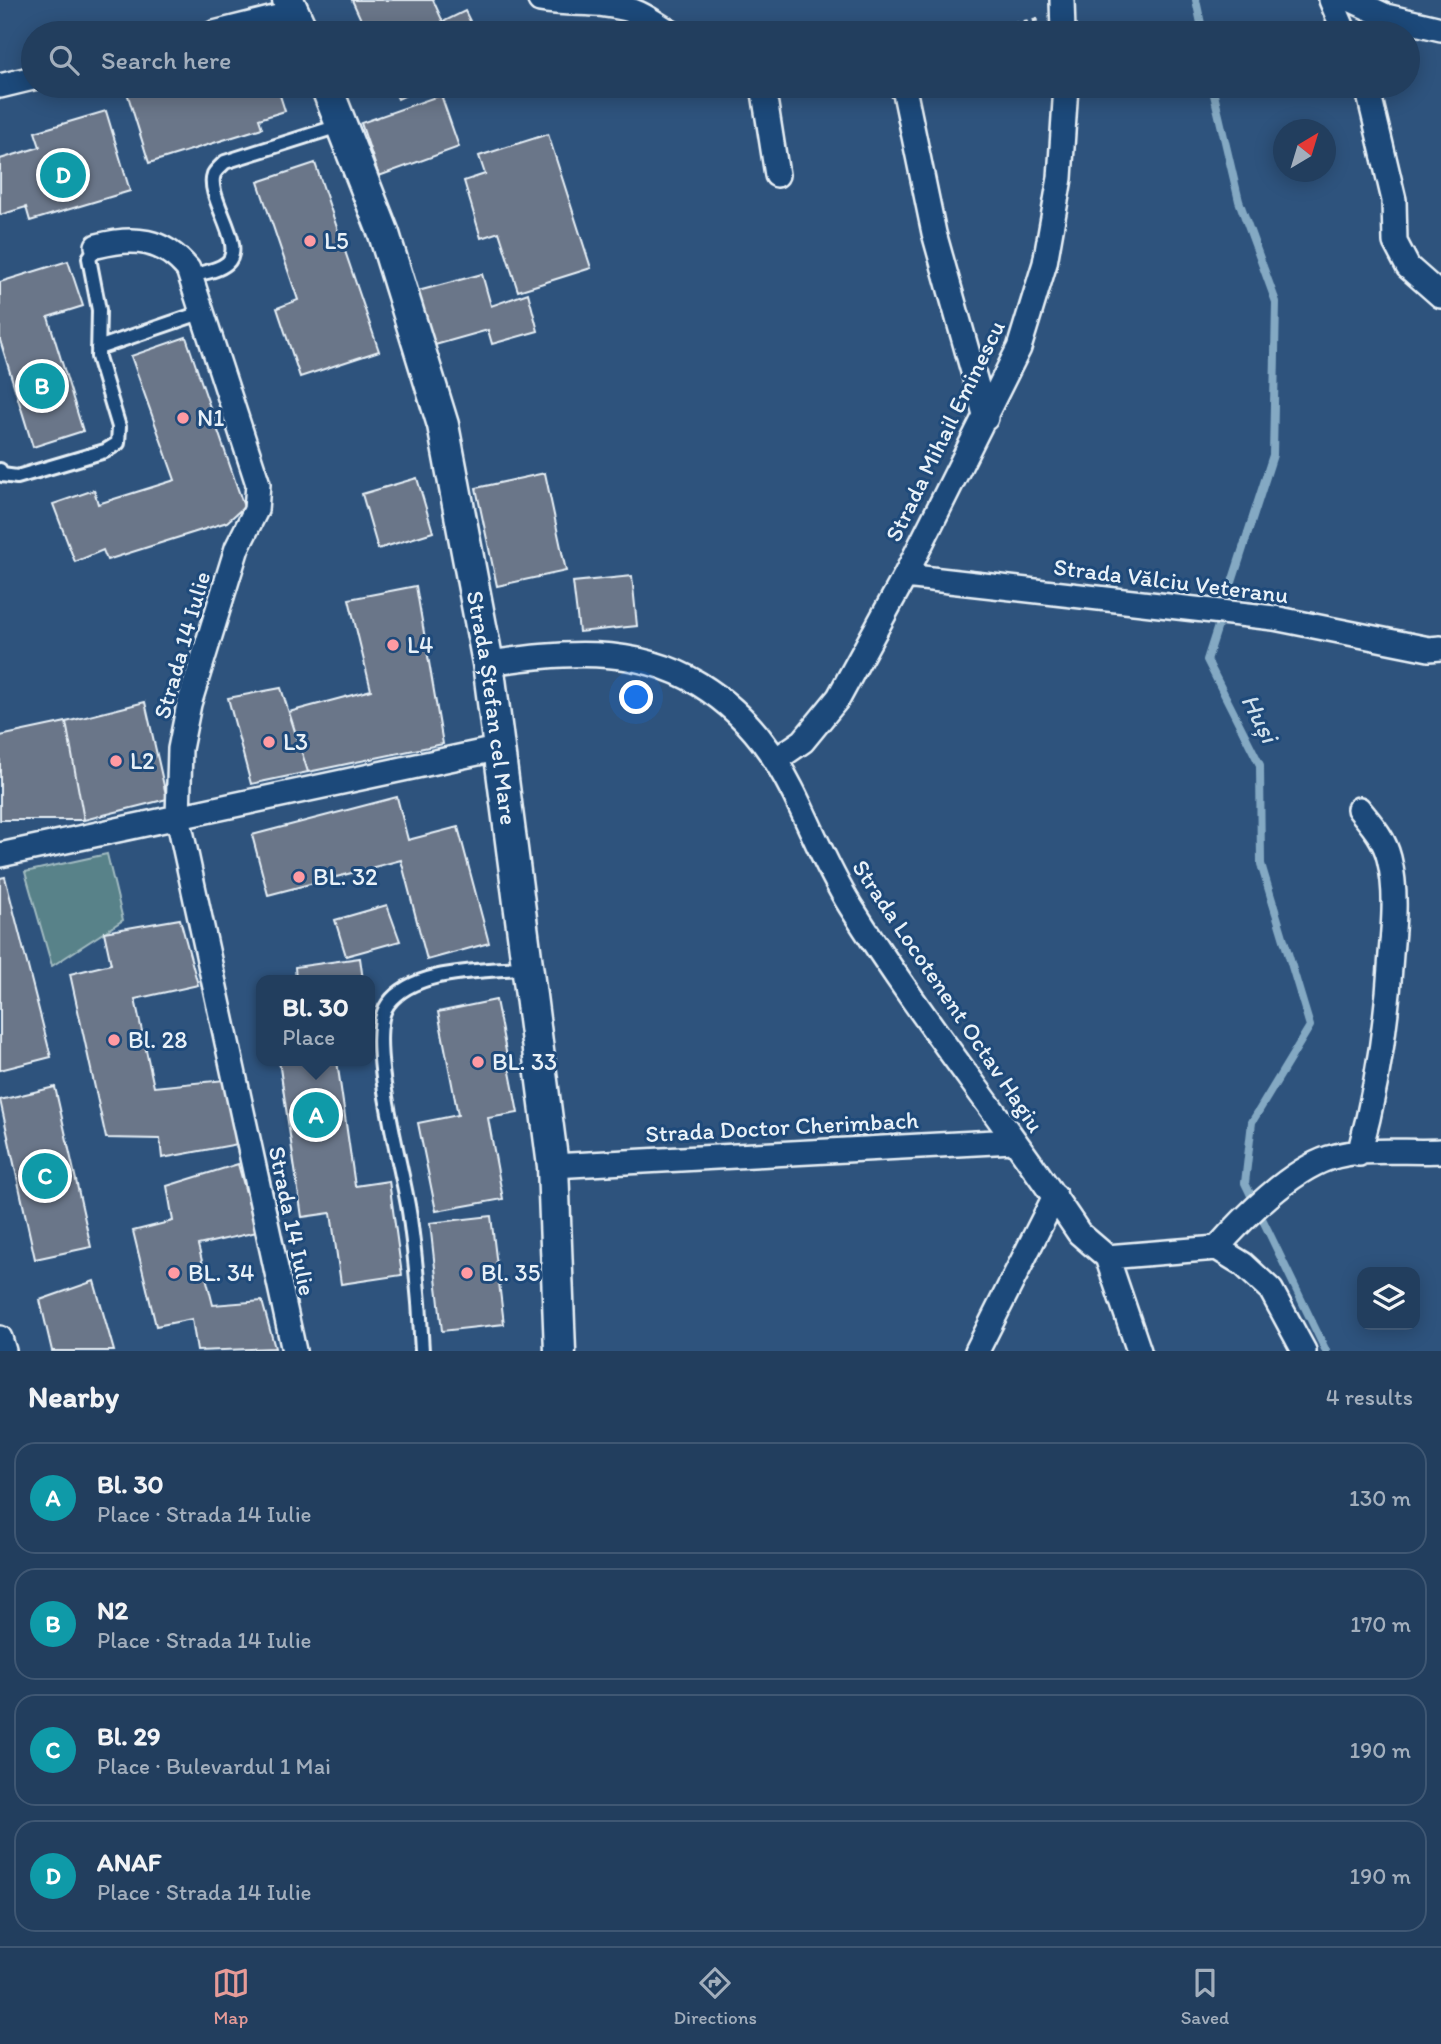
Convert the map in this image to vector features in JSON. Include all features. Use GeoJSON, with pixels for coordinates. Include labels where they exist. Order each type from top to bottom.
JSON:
{"type":"FeatureCollection","features":[{"type":"Feature","properties":{"kind":"street"},"geometry":{"type":"LineString","coordinates":[[540,0],[559,4],[600,3],[633,11],[651,21]]}},
{"type":"Feature","properties":{"kind":"street"},"geometry":{"type":"LineString","coordinates":[[1331,0],[1340,21]]}},
{"type":"Feature","properties":{"kind":"street"},"geometry":{"type":"LineString","coordinates":[[1352,0],[1386,16],[1407,21]]}},
{"type":"Feature","properties":{"kind":"street"},"geometry":{"type":"LineString","coordinates":[[271,21],[295,16]]}},
{"type":"Feature","properties":{"kind":"street"},"geometry":{"type":"LineString","coordinates":[[1420,24],[1441,29]]}},
{"type":"Feature","properties":{"kind":"street"},"geometry":{"type":"LineString","coordinates":[[0,86],[21,81]]}},
{"type":"Feature","properties":{"kind":"street","name":"Strada Ștefan cel Mare"},"geometry":{"type":"LineString","coordinates":[[331,98],[388,247],[443,425],[488,663],[553,1166],[560,1351]]}},
{"type":"Feature","properties":{"kind":"street"},"geometry":{"type":"LineString","coordinates":[[765,98],[777,175]]}},
{"type":"Feature","properties":{"kind":"street"},"geometry":{"type":"LineString","coordinates":[[906,98],[934,233],[986,418]]}},
{"type":"Feature","properties":{"kind":"street","name":"Strada Mihail Eminescu"},"geometry":{"type":"LineString","coordinates":[[777,759],[803,741],[839,697],[905,576],[1019,348],[1045,263],[1060,178],[1065,98]]}},
{"type":"Feature","properties":{"kind":"street"},"geometry":{"type":"LineString","coordinates":[[1370,98],[1394,200],[1395,242],[1408,267],[1441,296]]}},
{"type":"Feature","properties":{"kind":"street","name":"Strada 14 Iulie"},"geometry":{"type":"LineString","coordinates":[[97,246],[137,239],[159,244],[177,256],[191,276],[253,463],[259,494],[256,510],[237,548],[189,704],[180,749],[178,817],[294,1351]]}},
{"type":"Feature","properties":{"kind":"street","name":"Strada Vălciu Veteranu"},"geometry":{"type":"LineString","coordinates":[[905,576],[1274,618],[1437,655]]}},
{"type":"Feature","properties":{"kind":"street","name":"Strada Locotenent Octav Hagiu"},"geometry":{"type":"LineString","coordinates":[[488,663],[558,653],[607,655],[650,663],[697,683],[747,722],[777,759],[851,906],[1079,1233],[1107,1257]]}},
{"type":"Feature","properties":{"kind":"street"},"geometry":{"type":"LineString","coordinates":[[0,855],[501,748]]}},
{"type":"Feature","properties":{"kind":"street"},"geometry":{"type":"LineString","coordinates":[[1359,809],[1381,836],[1389,858],[1395,901],[1388,1000],[1375,1094],[1359,1154]]}},
{"type":"Feature","properties":{"kind":"street","name":"Strada Doctor Cherimbach"},"geometry":{"type":"LineString","coordinates":[[553,1166],[1013,1141]]}},
{"type":"Feature","properties":{"kind":"street"},"geometry":{"type":"LineString","coordinates":[[1217,1248],[1237,1225],[1307,1167],[1331,1157],[1441,1151]]}},
{"type":"Feature","properties":{"kind":"street"},"geometry":{"type":"LineString","coordinates":[[977,1351],[1055,1196]]}},
{"type":"Feature","properties":{"kind":"street"},"geometry":{"type":"LineString","coordinates":[[1139,1351],[1107,1257],[1217,1248],[1243,1264],[1271,1290],[1300,1342]]}},
{"type":"Feature","properties":{"kind":"street"},"geometry":{"type":"LineString","coordinates":[[0,1338],[4,1351]]}},
{"type":"Feature","properties":{"kind":"lane"},"geometry":{"type":"LineString","coordinates":[[191,276],[225,266],[230,260],[233,247],[213,186],[214,173],[225,162],[342,125]]}},
{"type":"Feature","properties":{"kind":"lane"},"geometry":{"type":"LineString","coordinates":[[0,470],[2,475],[17,477],[105,451],[118,443],[119,427],[98,348],[99,310],[89,258],[97,246]]}},
{"type":"Feature","properties":{"kind":"lane"},"geometry":{"type":"LineString","coordinates":[[98,348],[203,312]]}},
{"type":"Feature","properties":{"kind":"lane"},"geometry":{"type":"LineString","coordinates":[[422,1351],[410,1217],[382,1071],[380,1035],[387,1006],[405,989],[427,978],[528,967]]}},
{"type":"Feature","properties":{"kind":"path"},"geometry":{"type":"LineString","coordinates":[[1036,21],[1062,16]]}},
{"type":"Feature","properties":{"kind":"green space"},"geometry":{"type":"Polygon","coordinates":[[[107,854],[123,920],[52,966],[25,872],[107,854]]]}},
{"type":"Feature","properties":{"kind":"building"},"geometry":{"type":"Polygon","coordinates":[[[352,0],[433,0],[443,21],[362,21],[352,0]]]}},
{"type":"Feature","properties":{"kind":"building"},"geometry":{"type":"Polygon","coordinates":[[[465,11],[470,21],[445,21],[465,11]]]}},
{"type":"Feature","properties":{"kind":"building"},"geometry":{"type":"Polygon","coordinates":[[[129,98],[281,98],[285,111],[259,119],[262,128],[149,163],[129,98]]]}},
{"type":"Feature","properties":{"kind":"building"},"geometry":{"type":"Polygon","coordinates":[[[432,98],[442,98],[459,147],[379,176],[361,123],[432,98]]]}},
{"type":"Feature","properties":{"kind":"building"},"geometry":{"type":"Polygon","coordinates":[[[106,111],[130,191],[30,221],[26,207],[0,215],[0,159],[40,147],[35,132],[106,111]]]}},
{"type":"Feature","properties":{"kind":"building"},"geometry":{"type":"Polygon","coordinates":[[[548,134],[591,268],[518,291],[499,232],[481,238],[464,181],[485,174],[479,156],[548,134]]]}},
{"type":"Feature","properties":{"kind":"building","name":"L5"},"geometry":{"type":"Polygon","coordinates":[[[315,163],[379,351],[300,377],[277,308],[298,300],[258,182],[315,163]]]}},
{"type":"Feature","properties":{"kind":"building"},"geometry":{"type":"Polygon","coordinates":[[[68,261],[83,306],[48,317],[83,431],[33,447],[0,340],[0,282],[68,261]]]}},
{"type":"Feature","properties":{"kind":"building"},"geometry":{"type":"Polygon","coordinates":[[[482,274],[491,306],[528,293],[538,331],[492,344],[488,330],[435,345],[418,291],[482,274]]]}},
{"type":"Feature","properties":{"kind":"building","name":"N1"},"geometry":{"type":"Polygon","coordinates":[[[186,337],[244,507],[227,522],[107,560],[103,550],[75,562],[53,504],[94,490],[98,504],[175,480],[131,356],[186,337]]]}},
{"type":"Feature","properties":{"kind":"building"},"geometry":{"type":"Polygon","coordinates":[[[545,473],[566,571],[497,586],[476,488],[545,473]]]}},
{"type":"Feature","properties":{"kind":"building"},"geometry":{"type":"Polygon","coordinates":[[[417,478],[433,532],[378,549],[362,494],[417,478]]]}},
{"type":"Feature","properties":{"kind":"building"},"geometry":{"type":"Polygon","coordinates":[[[632,576],[637,626],[579,632],[573,582],[632,576]]]}},
{"type":"Feature","properties":{"kind":"building","name":"L4"},"geometry":{"type":"Polygon","coordinates":[[[416,586],[443,744],[308,772],[289,712],[371,690],[349,599],[416,586]]]}},
{"type":"Feature","properties":{"kind":"building","name":"L3"},"geometry":{"type":"Polygon","coordinates":[[[281,688],[308,772],[251,784],[228,698],[281,688]]]}},
{"type":"Feature","properties":{"kind":"building","name":"L2"},"geometry":{"type":"Polygon","coordinates":[[[145,702],[167,799],[84,820],[66,722],[145,702]]]}},
{"type":"Feature","properties":{"kind":"building"},"geometry":{"type":"Polygon","coordinates":[[[66,722],[84,820],[0,820],[0,736],[66,722]]]}},
{"type":"Feature","properties":{"kind":"building","name":"BL. 32"},"geometry":{"type":"Polygon","coordinates":[[[397,797],[408,840],[458,827],[489,943],[427,960],[401,860],[268,895],[252,835],[397,797]]]}},
{"type":"Feature","properties":{"kind":"building"},"geometry":{"type":"Polygon","coordinates":[[[5,877],[51,1057],[0,1070],[0,878],[5,877]]]}},
{"type":"Feature","properties":{"kind":"building"},"geometry":{"type":"Polygon","coordinates":[[[387,905],[400,941],[346,956],[335,920],[387,905]]]}},
{"type":"Feature","properties":{"kind":"building","name":"Bl. 28"},"geometry":{"type":"Polygon","coordinates":[[[180,919],[198,985],[135,999],[154,1087],[225,1080],[238,1144],[162,1158],[160,1139],[106,1138],[70,974],[111,964],[104,932],[180,919]]]}},
{"type":"Feature","properties":{"kind":"building"},"geometry":{"type":"Polygon","coordinates":[[[360,958],[362,975],[296,975],[295,967],[360,958]]]}},
{"type":"Feature","properties":{"kind":"building","name":"BL. 33"},"geometry":{"type":"Polygon","coordinates":[[[496,1000],[518,1113],[488,1118],[503,1199],[436,1211],[418,1123],[458,1115],[438,1012],[496,1000]]]}},
{"type":"Feature","properties":{"kind":"building"},"geometry":{"type":"Polygon","coordinates":[[[280,1066],[338,1066],[355,1186],[389,1181],[402,1275],[341,1284],[331,1213],[302,1217],[280,1066]]]}},
{"type":"Feature","properties":{"kind":"building"},"geometry":{"type":"Polygon","coordinates":[[[55,1087],[91,1247],[35,1259],[0,1100],[55,1087]]]}},
{"type":"Feature","properties":{"kind":"building","name":"BL. 34"},"geometry":{"type":"Polygon","coordinates":[[[238,1164],[257,1232],[198,1245],[213,1305],[262,1301],[275,1348],[197,1351],[192,1319],[156,1326],[133,1231],[173,1221],[167,1186],[238,1164]]]}},
{"type":"Feature","properties":{"kind":"building","name":"Bl. 35"},"geometry":{"type":"Polygon","coordinates":[[[491,1216],[504,1324],[442,1331],[430,1223],[491,1216]]]}},
{"type":"Feature","properties":{"kind":"building"},"geometry":{"type":"Polygon","coordinates":[[[94,1281],[114,1351],[52,1351],[40,1300],[94,1281]]]}},
{"type":"Feature","properties":{"kind":"waterway","name":"Huși"},"geometry":{"type":"LineString","coordinates":[[1196,0],[1200,21]]}},
{"type":"Feature","properties":{"kind":"waterway","name":"Huși"},"geometry":{"type":"LineString","coordinates":[[1215,98],[1239,201],[1276,302],[1273,455],[1207,660],[1260,765],[1261,864],[1310,1026],[1252,1122],[1245,1183],[1326,1351]]}},
{"type":"Feature","properties":{"kind":"place","name":"ANAF"},"geometry":{"type":"Point","coordinates":[63,175]}},
{"type":"Feature","properties":{"kind":"place","name":"L5"},"geometry":{"type":"Point","coordinates":[310,241]}},
{"type":"Feature","properties":{"kind":"place","name":"N2"},"geometry":{"type":"Point","coordinates":[42,386]}},
{"type":"Feature","properties":{"kind":"place","name":"N1"},"geometry":{"type":"Point","coordinates":[183,418]}},
{"type":"Feature","properties":{"kind":"place","name":"L4"},"geometry":{"type":"Point","coordinates":[393,645]}},
{"type":"Feature","properties":{"kind":"place","name":"L3"},"geometry":{"type":"Point","coordinates":[269,742]}},
{"type":"Feature","properties":{"kind":"place","name":"L2"},"geometry":{"type":"Point","coordinates":[116,761]}},
{"type":"Feature","properties":{"kind":"place","name":"BL. 32"},"geometry":{"type":"Point","coordinates":[299,877]}},
{"type":"Feature","properties":{"kind":"place","name":"Bl. 28"},"geometry":{"type":"Point","coordinates":[114,1040]}},
{"type":"Feature","properties":{"kind":"place","name":"BL. 33"},"geometry":{"type":"Point","coordinates":[478,1062]}},
{"type":"Feature","properties":{"kind":"place","name":"Bl. 30"},"geometry":{"type":"Point","coordinates":[316,1115]}},
{"type":"Feature","properties":{"kind":"place","name":"Bl. 29"},"geometry":{"type":"Point","coordinates":[45,1176]}},
{"type":"Feature","properties":{"kind":"place","name":"BL. 34"},"geometry":{"type":"Point","coordinates":[174,1273]}},
{"type":"Feature","properties":{"kind":"place","name":"Bl. 35"},"geometry":{"type":"Point","coordinates":[467,1273]}}]}
